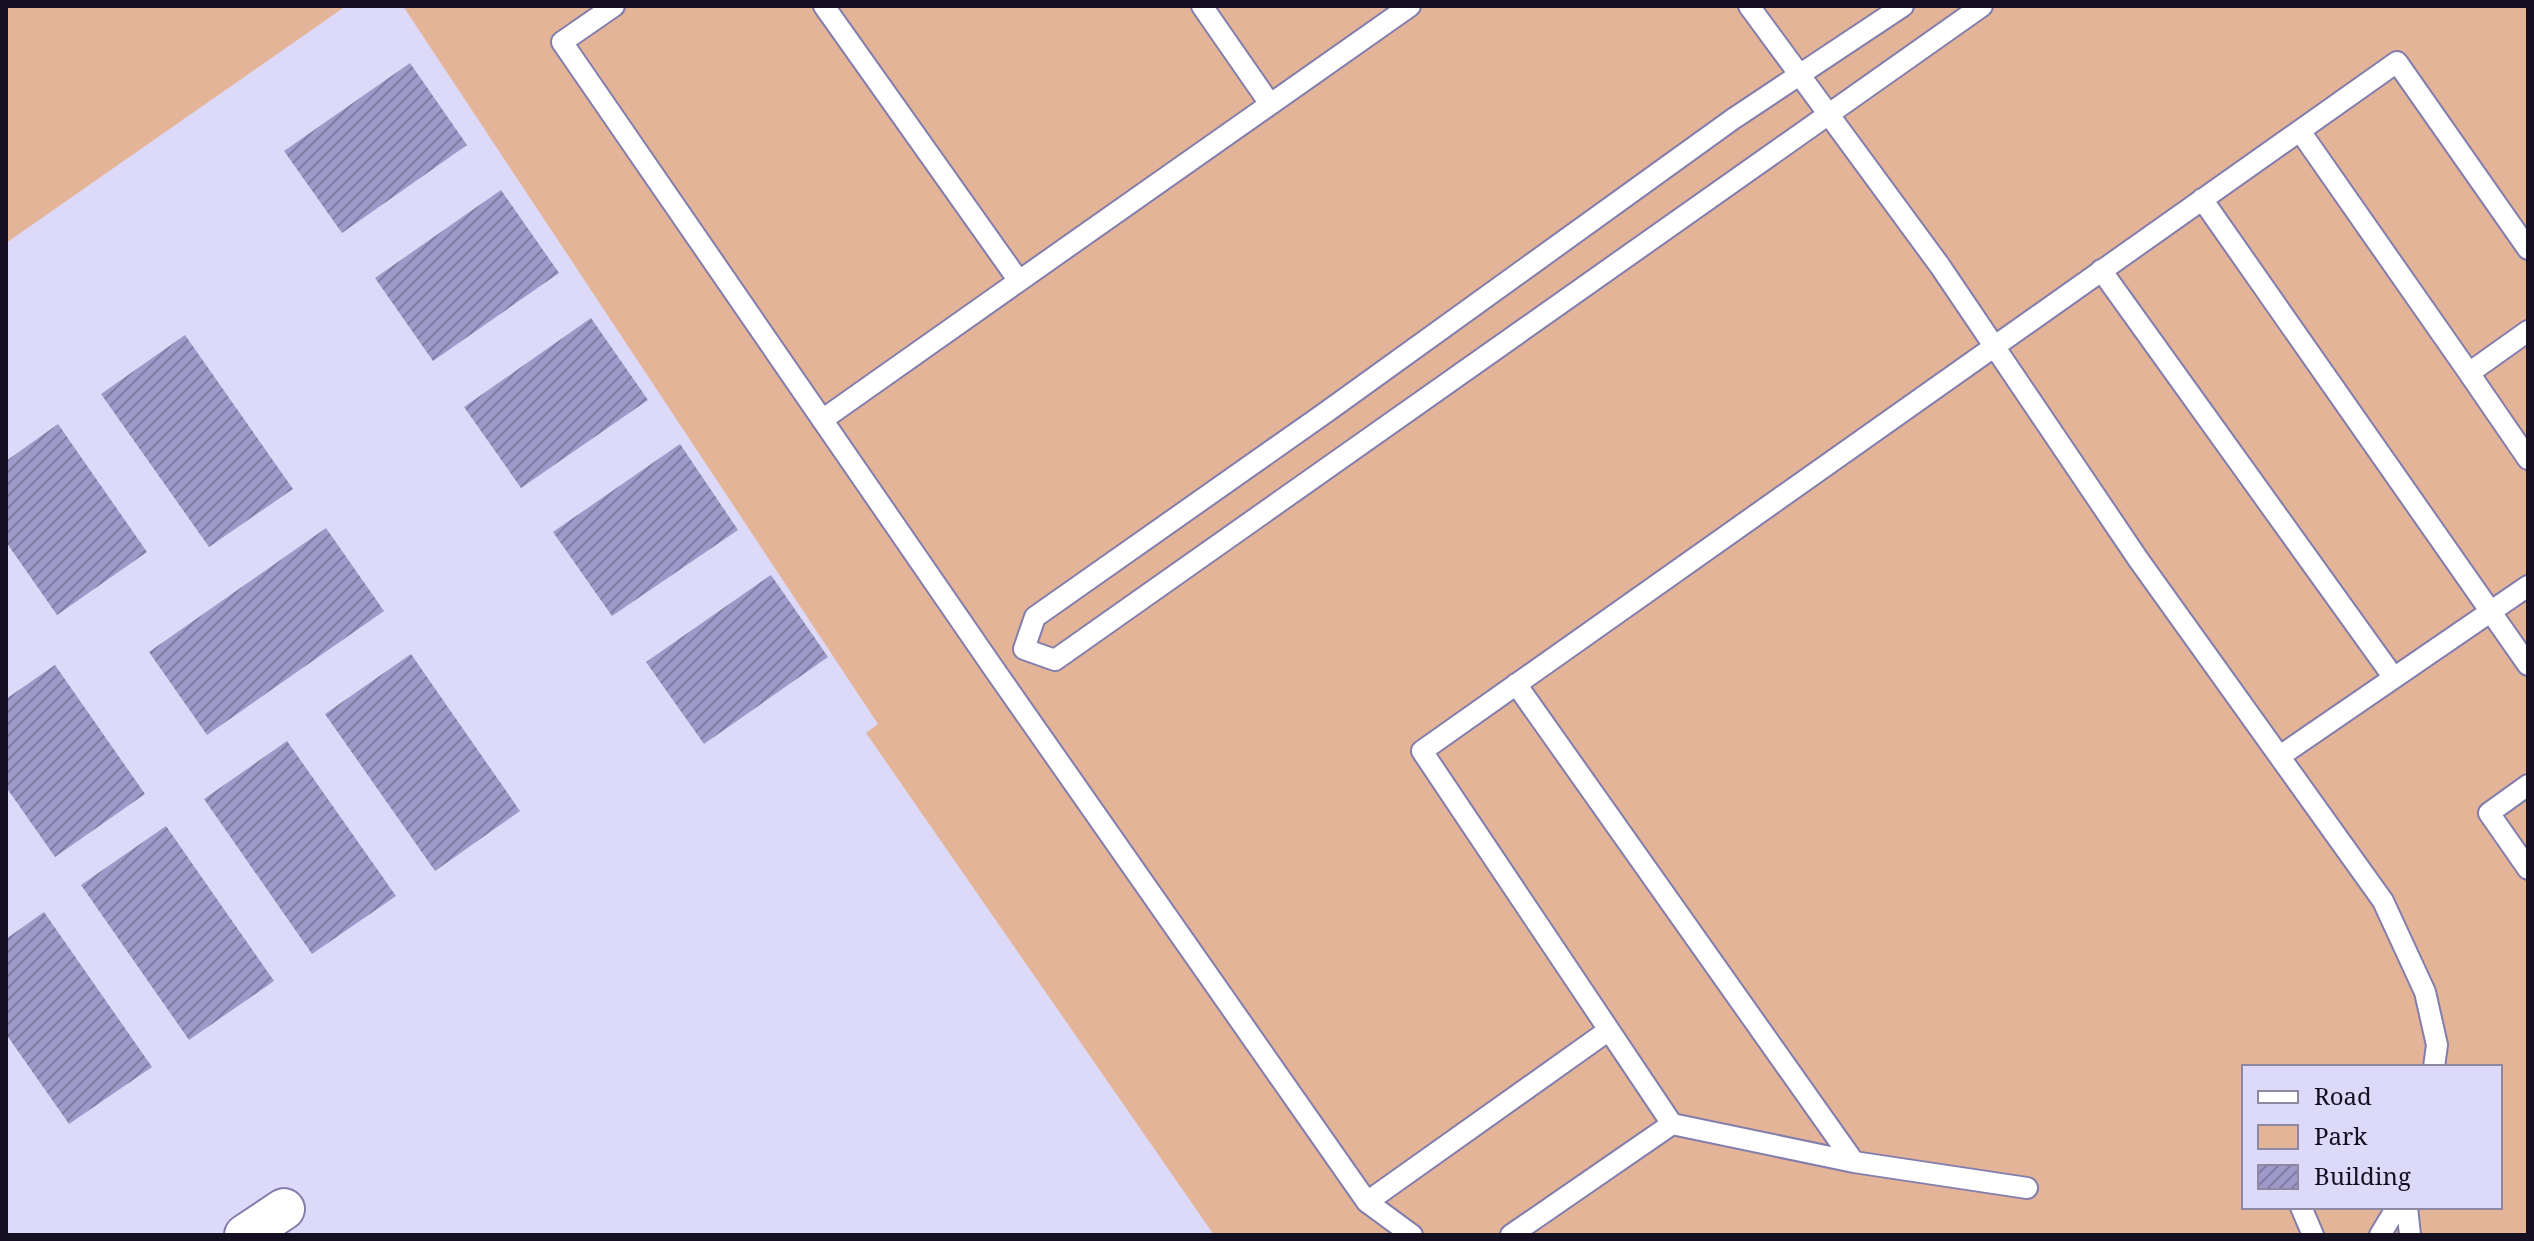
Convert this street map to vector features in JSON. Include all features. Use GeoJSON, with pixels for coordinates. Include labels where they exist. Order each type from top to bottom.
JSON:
{"type":"FeatureCollection","features":[{"type":"Feature","properties":{"kind":"street"},"geometry":{"type":"LineString","coordinates":[[245,1235],[284,1209]]}},
{"type":"Feature","properties":{"kind":"lane"},"geometry":{"type":"LineString","coordinates":[[614,6],[562,42],[994,669],[1367,1202],[1412,1235]]}},
{"type":"Feature","properties":{"kind":"lane"},"geometry":{"type":"LineString","coordinates":[[824,6],[1019,281]]}},
{"type":"Feature","properties":{"kind":"lane"},"geometry":{"type":"LineString","coordinates":[[1202,6],[1270,104]]}},
{"type":"Feature","properties":{"kind":"lane"},"geometry":{"type":"LineString","coordinates":[[822,420],[1410,6]]}},
{"type":"Feature","properties":{"kind":"lane"},"geometry":{"type":"LineString","coordinates":[[1749,6],[1940,266],[2138,559],[2383,901],[2425,992],[2437,1045],[2434,1065]]}},
{"type":"Feature","properties":{"kind":"lane"},"geometry":{"type":"LineString","coordinates":[[994,669],[1024,649],[1035,617],[1733,119],[1903,6]]}},
{"type":"Feature","properties":{"kind":"lane"},"geometry":{"type":"LineString","coordinates":[[1024,649],[1055,660],[1982,6]]}},
{"type":"Feature","properties":{"kind":"lane"},"geometry":{"type":"LineString","coordinates":[[2027,1188],[1854,1162],[1672,1124],[1422,751],[2397,62],[2528,249]]}},
{"type":"Feature","properties":{"kind":"lane"},"geometry":{"type":"LineString","coordinates":[[2300,131],[2528,459]]}},
{"type":"Feature","properties":{"kind":"lane"},"geometry":{"type":"LineString","coordinates":[[2202,199],[2528,665]]}},
{"type":"Feature","properties":{"kind":"lane"},"geometry":{"type":"LineString","coordinates":[[2101,270],[2394,678]]}},
{"type":"Feature","properties":{"kind":"lane"},"geometry":{"type":"LineString","coordinates":[[2469,373],[2528,331]]}},
{"type":"Feature","properties":{"kind":"lane"},"geometry":{"type":"LineString","coordinates":[[2280,756],[2528,586]]}},
{"type":"Feature","properties":{"kind":"lane"},"geometry":{"type":"LineString","coordinates":[[1516,684],[1854,1162]]}},
{"type":"Feature","properties":{"kind":"lane"},"geometry":{"type":"LineString","coordinates":[[2528,785],[2489,813],[2528,869]]}},
{"type":"Feature","properties":{"kind":"lane"},"geometry":{"type":"LineString","coordinates":[[1367,1202],[1609,1030]]}},
{"type":"Feature","properties":{"kind":"lane"},"geometry":{"type":"LineString","coordinates":[[1511,1235],[1672,1124]]}},
{"type":"Feature","properties":{"kind":"lane"},"geometry":{"type":"LineString","coordinates":[[2302,1209],[2313,1235]]}},
{"type":"Feature","properties":{"kind":"lane"},"geometry":{"type":"LineString","coordinates":[[2380,1235],[2396,1209]]}},
{"type":"Feature","properties":{"kind":"lane"},"geometry":{"type":"LineString","coordinates":[[2407,1209],[2410,1235]]}},
{"type":"Feature","properties":{"kind":"green space"},"geometry":{"type":"Polygon","coordinates":[[[6,6],[346,6],[6,243],[6,6]]]}},
{"type":"Feature","properties":{"kind":"green space"},"geometry":{"type":"Polygon","coordinates":[[[403,6],[2528,6],[2528,1235],[1214,1235],[866,733],[878,724],[403,6]]]}},
{"type":"Feature","properties":{"kind":"building"},"geometry":{"type":"Polygon","coordinates":[[[410,63],[467,145],[342,233],[284,151],[410,63]]]}},
{"type":"Feature","properties":{"kind":"building"},"geometry":{"type":"Polygon","coordinates":[[[501,190],[559,273],[433,361],[375,278],[501,190]]]}},
{"type":"Feature","properties":{"kind":"building"},"geometry":{"type":"Polygon","coordinates":[[[591,318],[648,400],[521,488],[464,407],[591,318]]]}},
{"type":"Feature","properties":{"kind":"building"},"geometry":{"type":"Polygon","coordinates":[[[185,335],[293,489],[209,547],[101,394],[185,335]]]}},
{"type":"Feature","properties":{"kind":"building"},"geometry":{"type":"Polygon","coordinates":[[[58,424],[147,552],[57,615],[6,542],[6,461],[58,424]]]}},
{"type":"Feature","properties":{"kind":"building"},"geometry":{"type":"Polygon","coordinates":[[[680,444],[738,530],[612,616],[553,532],[680,444]]]}},
{"type":"Feature","properties":{"kind":"building"},"geometry":{"type":"Polygon","coordinates":[[[326,528],[384,611],[207,735],[149,652],[326,528]]]}},
{"type":"Feature","properties":{"kind":"building"},"geometry":{"type":"Polygon","coordinates":[[[771,575],[828,657],[704,744],[646,662],[771,575]]]}},
{"type":"Feature","properties":{"kind":"building"},"geometry":{"type":"Polygon","coordinates":[[[411,654],[520,811],[435,871],[325,714],[411,654]]]}},
{"type":"Feature","properties":{"kind":"building"},"geometry":{"type":"Polygon","coordinates":[[[55,665],[145,794],[55,857],[6,787],[6,699],[55,665]]]}},
{"type":"Feature","properties":{"kind":"building"},"geometry":{"type":"Polygon","coordinates":[[[287,741],[396,896],[312,954],[204,799],[287,741]]]}},
{"type":"Feature","properties":{"kind":"building"},"geometry":{"type":"Polygon","coordinates":[[[166,826],[274,981],[189,1040],[81,885],[166,826]]]}},
{"type":"Feature","properties":{"kind":"building"},"geometry":{"type":"Polygon","coordinates":[[[44,912],[152,1067],[69,1124],[6,1034],[6,939],[44,912]]]}}]}
